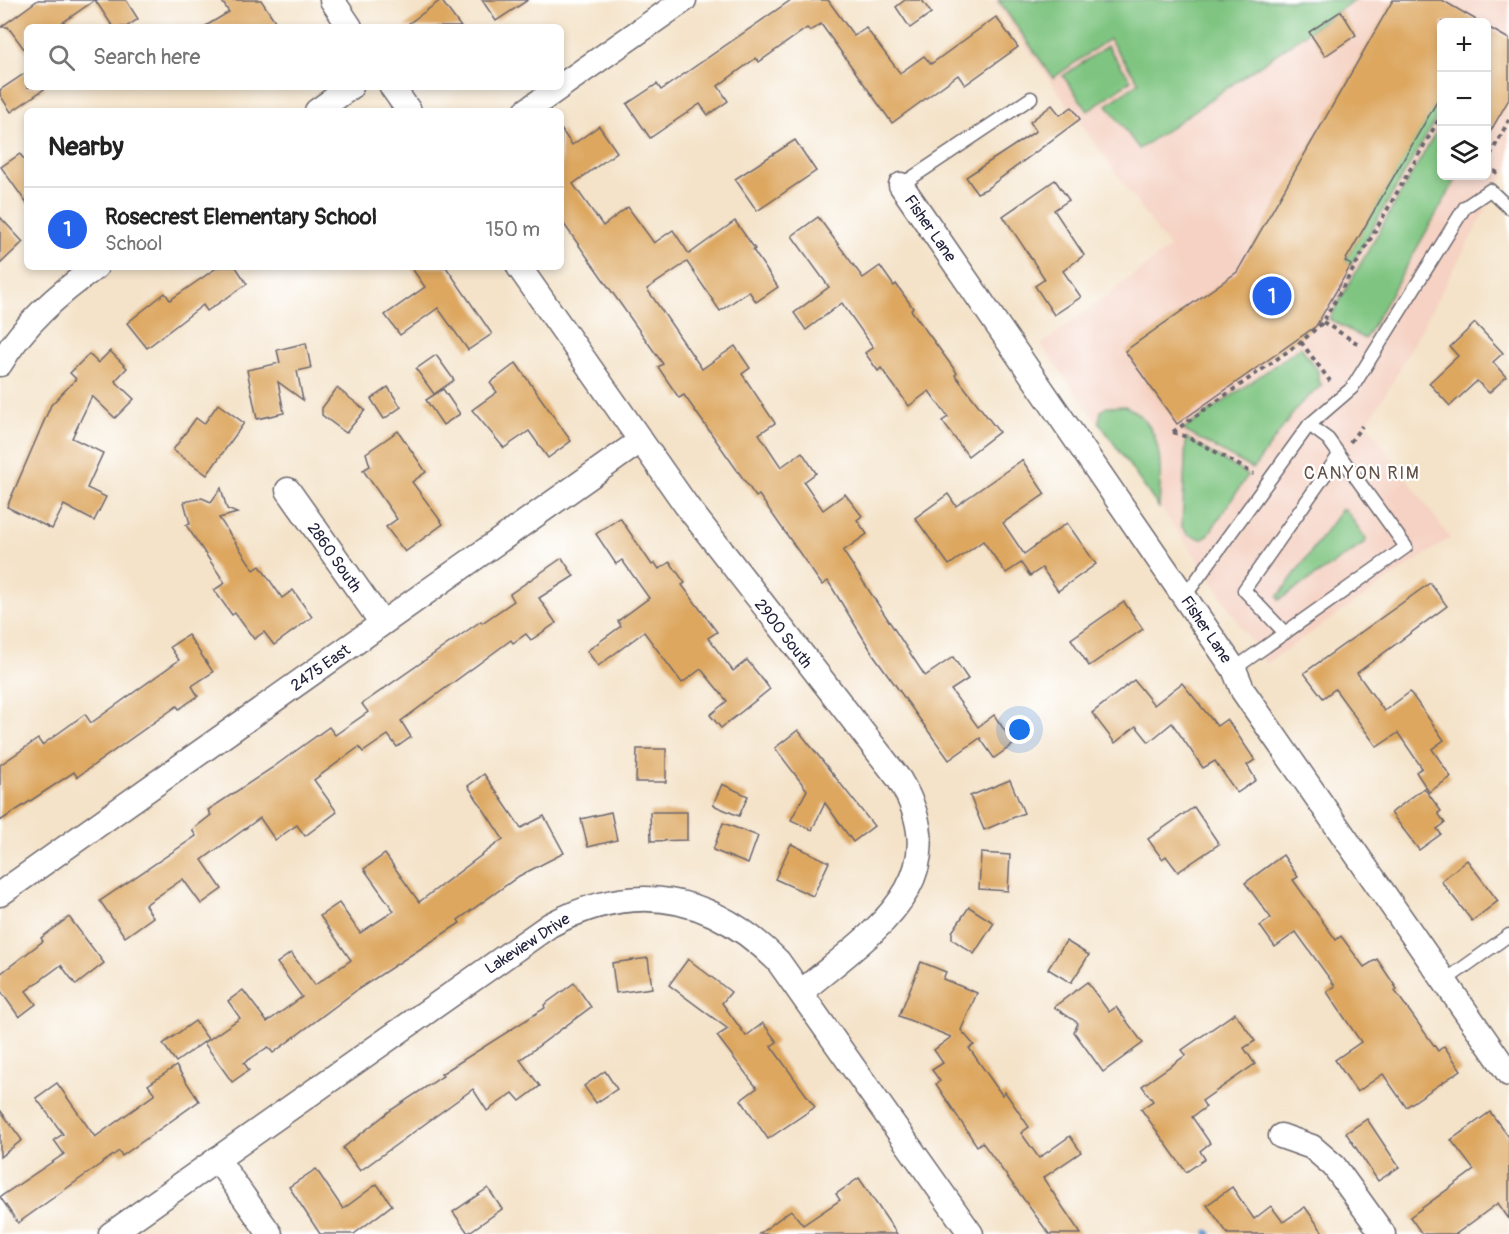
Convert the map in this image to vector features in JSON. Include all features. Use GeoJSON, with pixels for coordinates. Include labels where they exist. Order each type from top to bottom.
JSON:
{"type":"FeatureCollection","features":[{"type":"Feature","properties":{"kind":"street"},"geometry":{"type":"LineString","coordinates":[[332,0],[349,24]]}},
{"type":"Feature","properties":{"kind":"street"},"geometry":{"type":"LineString","coordinates":[[564,84],[684,0]]}},
{"type":"Feature","properties":{"kind":"street"},"geometry":{"type":"LineString","coordinates":[[321,108],[347,90]]}},
{"type":"Feature","properties":{"kind":"street"},"geometry":{"type":"LineString","coordinates":[[394,90],[407,108]]}},
{"type":"Feature","properties":{"kind":"street"},"geometry":{"type":"LineString","coordinates":[[530,108],[556,90]]}},
{"type":"Feature","properties":{"kind":"street","name":"Fisher Lane"},"geometry":{"type":"LineString","coordinates":[[901,185],[1185,596],[1234,669],[1243,691],[1509,1074]]}},
{"type":"Feature","properties":{"kind":"street"},"geometry":{"type":"LineString","coordinates":[[0,364],[36,316],[58,295],[92,270]]}},
{"type":"Feature","properties":{"kind":"street","name":"2900 South"},"geometry":{"type":"LineString","coordinates":[[521,270],[640,441],[738,573],[899,779],[915,810],[921,852],[916,874],[907,894],[872,932],[801,992]]}},
{"type":"Feature","properties":{"kind":"street","name":"2475 East"},"geometry":{"type":"LineString","coordinates":[[0,894],[640,441]]}},
{"type":"Feature","properties":{"kind":"street","name":"2860 South"},"geometry":{"type":"LineString","coordinates":[[288,490],[382,623]]}},
{"type":"Feature","properties":{"kind":"street","name":"Lakeview Drive"},"geometry":{"type":"LineString","coordinates":[[111,1234],[534,936],[573,913],[599,904],[654,898],[708,910],[758,941],[778,961],[971,1234]]}},
{"type":"Feature","properties":{"kind":"street"},"geometry":{"type":"LineString","coordinates":[[1281,1136],[1312,1147],[1323,1156],[1344,1177],[1383,1234]]}},
{"type":"Feature","properties":{"kind":"street"},"geometry":{"type":"LineString","coordinates":[[217,1159],[270,1234]]}},
{"type":"Feature","properties":{"kind":"lane"},"geometry":{"type":"LineString","coordinates":[[901,185],[1031,99]]}},
{"type":"Feature","properties":{"kind":"lane"},"geometry":{"type":"LineString","coordinates":[[1185,596],[1309,425],[1352,388],[1465,207],[1490,190],[1509,208]]}},
{"type":"Feature","properties":{"kind":"lane"},"geometry":{"type":"LineString","coordinates":[[1234,669],[1407,547],[1328,439],[1309,425]]}},
{"type":"Feature","properties":{"kind":"lane"},"geometry":{"type":"LineString","coordinates":[[1285,633],[1244,590],[1339,455]]}},
{"type":"Feature","properties":{"kind":"lane"},"geometry":{"type":"LineString","coordinates":[[1443,982],[1509,935]]}},
{"type":"Feature","properties":{"kind":"path"},"geometry":{"type":"LineString","coordinates":[[1491,154],[1509,120]]}},
{"type":"Feature","properties":{"kind":"path"},"geometry":{"type":"LineString","coordinates":[[1254,474],[1197,441],[1173,432],[1301,342],[1323,322],[1437,122]]}},
{"type":"Feature","properties":{"kind":"path"},"geometry":{"type":"LineString","coordinates":[[1323,322],[1364,347]]}},
{"type":"Feature","properties":{"kind":"path"},"geometry":{"type":"LineString","coordinates":[[1301,342],[1330,381]]}},
{"type":"Feature","properties":{"kind":"shaded area"},"geometry":{"type":"Polygon","coordinates":[[[993,0],[1509,0],[1509,167],[1387,392],[1367,423],[1450,538],[1265,664],[1194,554],[1041,345],[1169,248],[993,0]]]}},
{"type":"Feature","properties":{"kind":"green space"},"geometry":{"type":"Polygon","coordinates":[[[998,0],[1354,0],[1139,149],[1107,105],[1139,82],[1109,39],[1053,78],[998,0]]]}},
{"type":"Feature","properties":{"kind":"green space"},"geometry":{"type":"Polygon","coordinates":[[[1107,46],[1131,80],[1088,111],[1063,76],[1107,46]]]}},
{"type":"Feature","properties":{"kind":"green space"},"geometry":{"type":"Polygon","coordinates":[[[1437,100],[1437,118],[1351,265],[1345,261],[1437,100]]]}},
{"type":"Feature","properties":{"kind":"green space"},"geometry":{"type":"Polygon","coordinates":[[[1437,130],[1437,180],[1456,180],[1365,339],[1329,319],[1437,130]]]}},
{"type":"Feature","properties":{"kind":"green space"},"geometry":{"type":"Polygon","coordinates":[[[1301,347],[1318,371],[1318,381],[1322,385],[1299,405],[1253,469],[1183,430],[1301,347]]]}},
{"type":"Feature","properties":{"kind":"green space"},"geometry":{"type":"Polygon","coordinates":[[[1125,406],[1138,414],[1148,425],[1154,437],[1160,464],[1159,508],[1099,422],[1101,411],[1107,407],[1125,406]]]}},
{"type":"Feature","properties":{"kind":"green space"},"geometry":{"type":"Polygon","coordinates":[[[1186,438],[1248,475],[1208,535],[1202,539],[1188,535],[1182,527],[1186,438]]]}},
{"type":"Feature","properties":{"kind":"green space"},"geometry":{"type":"Polygon","coordinates":[[[1342,509],[1345,509],[1366,539],[1365,543],[1279,600],[1278,597],[1342,509]]]}},
{"type":"Feature","properties":{"kind":"building"},"geometry":{"type":"Polygon","coordinates":[[[38,0],[95,0],[60,24],[24,24],[24,49],[8,27],[1,27],[38,0]]]}},
{"type":"Feature","properties":{"kind":"building"},"geometry":{"type":"Polygon","coordinates":[[[95,0],[126,0],[138,19],[130,24],[111,24],[95,0]]]}},
{"type":"Feature","properties":{"kind":"building"},"geometry":{"type":"Polygon","coordinates":[[[221,0],[261,0],[277,24],[209,24],[229,12],[221,0]]]}},
{"type":"Feature","properties":{"kind":"building"},"geometry":{"type":"Polygon","coordinates":[[[441,0],[459,24],[408,24],[441,0]]]}},
{"type":"Feature","properties":{"kind":"building"},"geometry":{"type":"Polygon","coordinates":[[[482,0],[528,0],[496,21],[482,0]]]}},
{"type":"Feature","properties":{"kind":"building"},"geometry":{"type":"Polygon","coordinates":[[[791,0],[828,0],[854,36],[866,28],[900,73],[924,56],[931,64],[996,17],[1018,47],[965,85],[958,75],[892,123],[821,24],[810,31],[807,28],[759,62],[756,58],[718,86],[728,101],[708,115],[700,104],[650,138],[627,104],[657,84],[661,90],[791,0]]]}},
{"type":"Feature","properties":{"kind":"building"},"geometry":{"type":"Polygon","coordinates":[[[905,0],[922,0],[931,13],[910,28],[896,7],[905,0]]]}},
{"type":"Feature","properties":{"kind":"building"},"geometry":{"type":"Polygon","coordinates":[[[1393,0],[1442,0],[1473,18],[1437,18],[1437,102],[1345,261],[1351,265],[1316,326],[1177,424],[1125,351],[1237,272],[1393,0]]]}},
{"type":"Feature","properties":{"kind":"building"},"geometry":{"type":"Polygon","coordinates":[[[1341,11],[1356,35],[1325,56],[1309,32],[1341,11]]]}},
{"type":"Feature","properties":{"kind":"building"},"geometry":{"type":"Polygon","coordinates":[[[1491,29],[1509,39],[1509,99],[1491,130],[1491,29]]]}},
{"type":"Feature","properties":{"kind":"building"},"geometry":{"type":"Polygon","coordinates":[[[24,74],[24,90],[43,90],[11,112],[0,95],[0,90],[24,74]]]}},
{"type":"Feature","properties":{"kind":"building"},"geometry":{"type":"Polygon","coordinates":[[[1052,105],[1060,115],[1072,107],[1080,119],[986,189],[977,193],[966,177],[1036,131],[1030,122],[1052,105]]]}},
{"type":"Feature","properties":{"kind":"building"},"geometry":{"type":"Polygon","coordinates":[[[599,126],[617,152],[573,184],[603,226],[628,207],[654,243],[673,230],[689,254],[735,221],[778,287],[756,302],[749,291],[720,311],[687,262],[647,289],[702,369],[735,346],[750,368],[742,374],[775,423],[759,434],[781,467],[802,452],[816,473],[804,482],[823,510],[845,494],[862,516],[857,520],[867,534],[843,551],[925,676],[953,657],[968,679],[951,690],[978,727],[994,715],[1014,744],[994,758],[980,738],[949,760],[873,654],[828,581],[822,585],[759,495],[756,497],[684,395],[679,398],[658,367],[663,364],[564,224],[564,133],[572,145],[599,126]]]}},
{"type":"Feature","properties":{"kind":"building"},"geometry":{"type":"Polygon","coordinates":[[[795,140],[816,171],[757,211],[735,179],[795,140]]]}},
{"type":"Feature","properties":{"kind":"building"},"geometry":{"type":"Polygon","coordinates":[[[20,154],[24,159],[24,200],[1,167],[20,154]]]}},
{"type":"Feature","properties":{"kind":"building"},"geometry":{"type":"Polygon","coordinates":[[[1055,180],[1069,200],[1054,210],[1084,255],[1063,271],[1081,297],[1054,315],[1035,286],[1045,279],[1003,216],[1055,180]]]}},
{"type":"Feature","properties":{"kind":"building"},"geometry":{"type":"Polygon","coordinates":[[[0,217],[23,242],[0,264],[0,217]]]}},
{"type":"Feature","properties":{"kind":"building"},"geometry":{"type":"Polygon","coordinates":[[[818,217],[863,278],[880,266],[894,286],[896,284],[913,308],[911,310],[957,373],[955,375],[999,432],[968,456],[942,421],[948,417],[929,391],[909,406],[881,368],[878,371],[865,353],[873,347],[842,303],[806,330],[794,313],[829,287],[792,236],[818,217]]]}},
{"type":"Feature","properties":{"kind":"building"},"geometry":{"type":"Polygon","coordinates":[[[214,270],[238,270],[247,284],[207,311],[203,305],[147,348],[127,323],[165,293],[170,300],[214,270]]]}},
{"type":"Feature","properties":{"kind":"building"},"geometry":{"type":"Polygon","coordinates":[[[413,270],[448,270],[492,334],[468,350],[438,308],[400,335],[385,315],[425,287],[413,270]]]}},
{"type":"Feature","properties":{"kind":"building"},"geometry":{"type":"Polygon","coordinates":[[[1475,323],[1503,353],[1493,362],[1506,377],[1489,393],[1477,381],[1450,406],[1429,383],[1458,356],[1450,347],[1475,323]]]}},
{"type":"Feature","properties":{"kind":"building"},"geometry":{"type":"Polygon","coordinates":[[[306,343],[311,368],[297,371],[303,400],[278,382],[284,413],[257,419],[247,370],[280,363],[277,350],[306,343]]]}},
{"type":"Feature","properties":{"kind":"building"},"geometry":{"type":"Polygon","coordinates":[[[110,351],[127,368],[115,381],[134,399],[115,418],[92,396],[72,438],[103,453],[87,488],[106,497],[94,521],[64,505],[52,529],[7,507],[51,405],[76,379],[70,373],[89,354],[98,363],[110,351]]]}},
{"type":"Feature","properties":{"kind":"building"},"geometry":{"type":"Polygon","coordinates":[[[436,355],[454,380],[434,394],[416,369],[436,355]]]}},
{"type":"Feature","properties":{"kind":"building"},"geometry":{"type":"Polygon","coordinates":[[[516,363],[571,441],[548,458],[529,431],[504,448],[472,410],[497,392],[490,383],[516,363]]]}},
{"type":"Feature","properties":{"kind":"building"},"geometry":{"type":"Polygon","coordinates":[[[388,387],[401,407],[384,419],[371,399],[388,387]]]}},
{"type":"Feature","properties":{"kind":"building"},"geometry":{"type":"Polygon","coordinates":[[[337,388],[365,410],[346,433],[322,415],[322,408],[337,388]]]}},
{"type":"Feature","properties":{"kind":"building"},"geometry":{"type":"Polygon","coordinates":[[[443,389],[460,414],[443,425],[426,400],[443,389]]]}},
{"type":"Feature","properties":{"kind":"building"},"geometry":{"type":"Polygon","coordinates":[[[218,404],[244,423],[207,475],[173,450],[196,418],[204,424],[218,404]]]}},
{"type":"Feature","properties":{"kind":"building"},"geometry":{"type":"Polygon","coordinates":[[[398,431],[426,472],[412,482],[443,524],[405,552],[386,527],[397,519],[363,470],[370,466],[366,453],[398,431]]]}},
{"type":"Feature","properties":{"kind":"building"},"geometry":{"type":"Polygon","coordinates":[[[1022,460],[1045,494],[1003,523],[1024,554],[1067,523],[1096,564],[1058,591],[1042,568],[1030,576],[1021,563],[1006,573],[983,541],[949,565],[915,518],[948,494],[956,506],[1022,460]]]}},
{"type":"Feature","properties":{"kind":"building"},"geometry":{"type":"Polygon","coordinates":[[[221,488],[227,509],[237,513],[219,518],[254,570],[260,566],[282,598],[293,590],[312,617],[274,645],[264,632],[254,639],[235,613],[232,615],[214,590],[225,583],[186,525],[190,524],[184,502],[202,498],[211,502],[221,488]]]}},
{"type":"Feature","properties":{"kind":"building"},"geometry":{"type":"Polygon","coordinates":[[[620,518],[652,565],[655,563],[659,569],[670,562],[685,583],[682,585],[717,632],[708,638],[733,671],[747,660],[770,689],[721,728],[710,715],[727,701],[701,669],[682,683],[644,632],[598,666],[587,651],[621,626],[618,621],[649,598],[622,560],[616,564],[596,534],[620,518]]]}},
{"type":"Feature","properties":{"kind":"building"},"geometry":{"type":"Polygon","coordinates":[[[562,558],[574,576],[539,598],[556,623],[531,640],[526,634],[513,643],[511,640],[401,721],[411,737],[397,747],[388,735],[363,752],[359,747],[314,780],[337,812],[305,836],[297,825],[275,840],[260,818],[202,860],[222,889],[201,904],[183,879],[145,905],[153,917],[125,937],[100,901],[196,836],[192,830],[211,815],[208,810],[329,727],[335,735],[368,712],[362,704],[481,621],[482,623],[514,601],[510,594],[562,558]]]}},
{"type":"Feature","properties":{"kind":"building"},"geometry":{"type":"Polygon","coordinates":[[[1430,583],[1447,606],[1357,673],[1384,711],[1410,692],[1444,740],[1432,749],[1451,777],[1429,792],[1416,772],[1422,768],[1398,733],[1377,747],[1335,689],[1323,698],[1304,673],[1430,583]]]}},
{"type":"Feature","properties":{"kind":"building"},"geometry":{"type":"Polygon","coordinates":[[[1124,602],[1143,629],[1089,666],[1071,639],[1124,602]]]}},
{"type":"Feature","properties":{"kind":"building"},"geometry":{"type":"Polygon","coordinates":[[[188,635],[213,672],[192,686],[198,696],[179,709],[177,706],[77,777],[74,772],[0,821],[0,765],[38,739],[42,745],[85,714],[91,723],[179,660],[170,647],[188,635]]]}},
{"type":"Feature","properties":{"kind":"building"},"geometry":{"type":"Polygon","coordinates":[[[1134,680],[1154,705],[1182,683],[1217,726],[1227,719],[1255,760],[1247,765],[1256,780],[1237,793],[1215,761],[1203,768],[1172,723],[1149,742],[1136,726],[1115,743],[1092,713],[1134,680]]]}},
{"type":"Feature","properties":{"kind":"building"},"geometry":{"type":"Polygon","coordinates":[[[798,730],[874,826],[853,842],[825,803],[812,830],[791,820],[807,790],[775,748],[798,730]]]}},
{"type":"Feature","properties":{"kind":"building"},"geometry":{"type":"Polygon","coordinates":[[[637,749],[666,749],[666,782],[636,782],[637,749]]]}},
{"type":"Feature","properties":{"kind":"building"},"geometry":{"type":"Polygon","coordinates":[[[484,774],[521,828],[544,816],[564,853],[519,876],[458,920],[460,923],[357,990],[273,1053],[268,1047],[244,1063],[249,1070],[232,1082],[204,1043],[240,1018],[228,1001],[243,990],[267,1022],[302,997],[277,963],[291,953],[315,985],[351,960],[320,916],[339,903],[360,933],[394,911],[364,869],[385,854],[419,902],[503,839],[468,786],[484,774]]]}},
{"type":"Feature","properties":{"kind":"building"},"geometry":{"type":"Polygon","coordinates":[[[1010,780],[1024,813],[984,830],[970,796],[1010,780]]]}},
{"type":"Feature","properties":{"kind":"building"},"geometry":{"type":"Polygon","coordinates":[[[722,784],[748,796],[739,816],[713,805],[722,784]]]}},
{"type":"Feature","properties":{"kind":"building"},"geometry":{"type":"Polygon","coordinates":[[[1424,788],[1441,811],[1438,813],[1445,823],[1437,829],[1441,834],[1419,850],[1391,813],[1424,788]]]}},
{"type":"Feature","properties":{"kind":"building"},"geometry":{"type":"Polygon","coordinates":[[[1194,807],[1219,844],[1178,872],[1166,856],[1162,859],[1148,839],[1194,807]]]}},
{"type":"Feature","properties":{"kind":"building"},"geometry":{"type":"Polygon","coordinates":[[[611,812],[617,840],[588,847],[581,819],[611,812]]]}},
{"type":"Feature","properties":{"kind":"building"},"geometry":{"type":"Polygon","coordinates":[[[650,812],[687,812],[687,840],[651,841],[650,812]]]}},
{"type":"Feature","properties":{"kind":"building"},"geometry":{"type":"Polygon","coordinates":[[[723,823],[758,836],[748,864],[713,850],[723,823]]]}},
{"type":"Feature","properties":{"kind":"building"},"geometry":{"type":"Polygon","coordinates":[[[791,844],[829,862],[813,896],[775,879],[791,844]]]}},
{"type":"Feature","properties":{"kind":"building"},"geometry":{"type":"Polygon","coordinates":[[[981,853],[1010,855],[1008,891],[979,889],[981,853]]]}},
{"type":"Feature","properties":{"kind":"building"},"geometry":{"type":"Polygon","coordinates":[[[1283,855],[1298,877],[1293,880],[1336,940],[1341,936],[1364,967],[1377,959],[1397,989],[1395,991],[1438,1051],[1444,1046],[1461,1070],[1406,1107],[1383,1074],[1357,1092],[1335,1060],[1361,1042],[1327,992],[1335,986],[1296,932],[1275,947],[1260,926],[1271,918],[1245,883],[1283,855]]]}},
{"type":"Feature","properties":{"kind":"building"},"geometry":{"type":"Polygon","coordinates":[[[1467,860],[1498,901],[1472,921],[1441,881],[1467,860]]]}},
{"type":"Feature","properties":{"kind":"building"},"geometry":{"type":"Polygon","coordinates":[[[969,907],[994,923],[974,954],[952,939],[952,932],[969,907]]]}},
{"type":"Feature","properties":{"kind":"building"},"geometry":{"type":"Polygon","coordinates":[[[69,917],[104,963],[76,985],[61,965],[26,991],[36,1004],[19,1017],[0,990],[0,974],[43,941],[41,938],[69,917]]]}},
{"type":"Feature","properties":{"kind":"building"},"geometry":{"type":"Polygon","coordinates":[[[1066,941],[1089,955],[1071,983],[1048,969],[1066,941]]]}},
{"type":"Feature","properties":{"kind":"building"},"geometry":{"type":"Polygon","coordinates":[[[648,958],[652,988],[616,993],[612,963],[648,958]]]}},
{"type":"Feature","properties":{"kind":"building"},"geometry":{"type":"Polygon","coordinates":[[[688,959],[731,992],[722,1003],[746,1036],[763,1023],[777,1042],[771,1046],[815,1107],[768,1139],[741,1100],[757,1088],[717,1036],[728,1029],[669,985],[688,959]]]}},
{"type":"Feature","properties":{"kind":"building"},"geometry":{"type":"Polygon","coordinates":[[[921,962],[946,972],[943,979],[977,993],[961,1030],[974,1045],[969,1048],[1002,1095],[1005,1092],[1029,1127],[1021,1133],[1039,1158],[1070,1136],[1081,1152],[1043,1178],[1081,1234],[1049,1234],[982,1142],[977,1146],[936,1084],[940,1081],[932,1070],[943,1063],[934,1050],[951,1037],[899,1016],[921,962]]]}},
{"type":"Feature","properties":{"kind":"building"},"geometry":{"type":"Polygon","coordinates":[[[1087,982],[1109,1012],[1116,1007],[1143,1043],[1103,1072],[1074,1032],[1078,1023],[1054,1007],[1087,982]]]}},
{"type":"Feature","properties":{"kind":"building"},"geometry":{"type":"Polygon","coordinates":[[[574,983],[591,1007],[520,1060],[540,1086],[520,1101],[513,1093],[487,1111],[473,1089],[360,1171],[343,1148],[391,1110],[443,1076],[441,1074],[545,1008],[544,1005],[574,983]]]}},
{"type":"Feature","properties":{"kind":"building"},"geometry":{"type":"Polygon","coordinates":[[[1235,1013],[1255,1041],[1244,1048],[1255,1064],[1202,1101],[1206,1107],[1192,1117],[1210,1143],[1200,1151],[1205,1159],[1186,1172],[1141,1109],[1153,1101],[1142,1086],[1186,1055],[1182,1050],[1235,1013]]]}},
{"type":"Feature","properties":{"kind":"building"},"geometry":{"type":"Polygon","coordinates":[[[195,1021],[208,1039],[176,1062],[163,1044],[195,1021]]]}},
{"type":"Feature","properties":{"kind":"building"},"geometry":{"type":"Polygon","coordinates":[[[176,1066],[199,1101],[122,1156],[119,1151],[18,1223],[0,1197],[64,1154],[54,1140],[63,1134],[36,1098],[57,1083],[95,1137],[155,1094],[148,1085],[176,1066]]]}},
{"type":"Feature","properties":{"kind":"building"},"geometry":{"type":"Polygon","coordinates":[[[605,1071],[617,1089],[596,1103],[584,1086],[605,1071]]]}},
{"type":"Feature","properties":{"kind":"building"},"geometry":{"type":"Polygon","coordinates":[[[0,1110],[22,1140],[0,1157],[0,1110]]]}},
{"type":"Feature","properties":{"kind":"building"},"geometry":{"type":"Polygon","coordinates":[[[1490,1112],[1509,1137],[1509,1219],[1498,1203],[1456,1234],[1422,1234],[1410,1217],[1474,1170],[1451,1140],[1490,1112]]]}},
{"type":"Feature","properties":{"kind":"building"},"geometry":{"type":"Polygon","coordinates":[[[1367,1119],[1399,1167],[1378,1181],[1346,1133],[1367,1119]]]}},
{"type":"Feature","properties":{"kind":"building"},"geometry":{"type":"Polygon","coordinates":[[[316,1169],[343,1209],[377,1184],[392,1205],[354,1234],[320,1234],[289,1187],[316,1169]]]}},
{"type":"Feature","properties":{"kind":"building"},"geometry":{"type":"Polygon","coordinates":[[[859,1178],[897,1234],[759,1234],[791,1210],[803,1225],[840,1200],[836,1194],[859,1178]]]}},
{"type":"Feature","properties":{"kind":"building"},"geometry":{"type":"Polygon","coordinates":[[[1232,1187],[1254,1219],[1271,1206],[1283,1222],[1305,1207],[1324,1234],[1228,1234],[1207,1205],[1232,1187]]]}},
{"type":"Feature","properties":{"kind":"building"},"geometry":{"type":"Polygon","coordinates":[[[488,1188],[502,1209],[468,1233],[453,1212],[488,1188]]]}},
{"type":"Feature","properties":{"kind":"place","name":"Rosecrest Elementary School"},"geometry":{"type":"Point","coordinates":[1272,296]}},
{"type":"Feature","properties":{"kind":"district","name":"CANYON RIM"},"geometry":{"type":"Point","coordinates":[1362,473]}}]}
